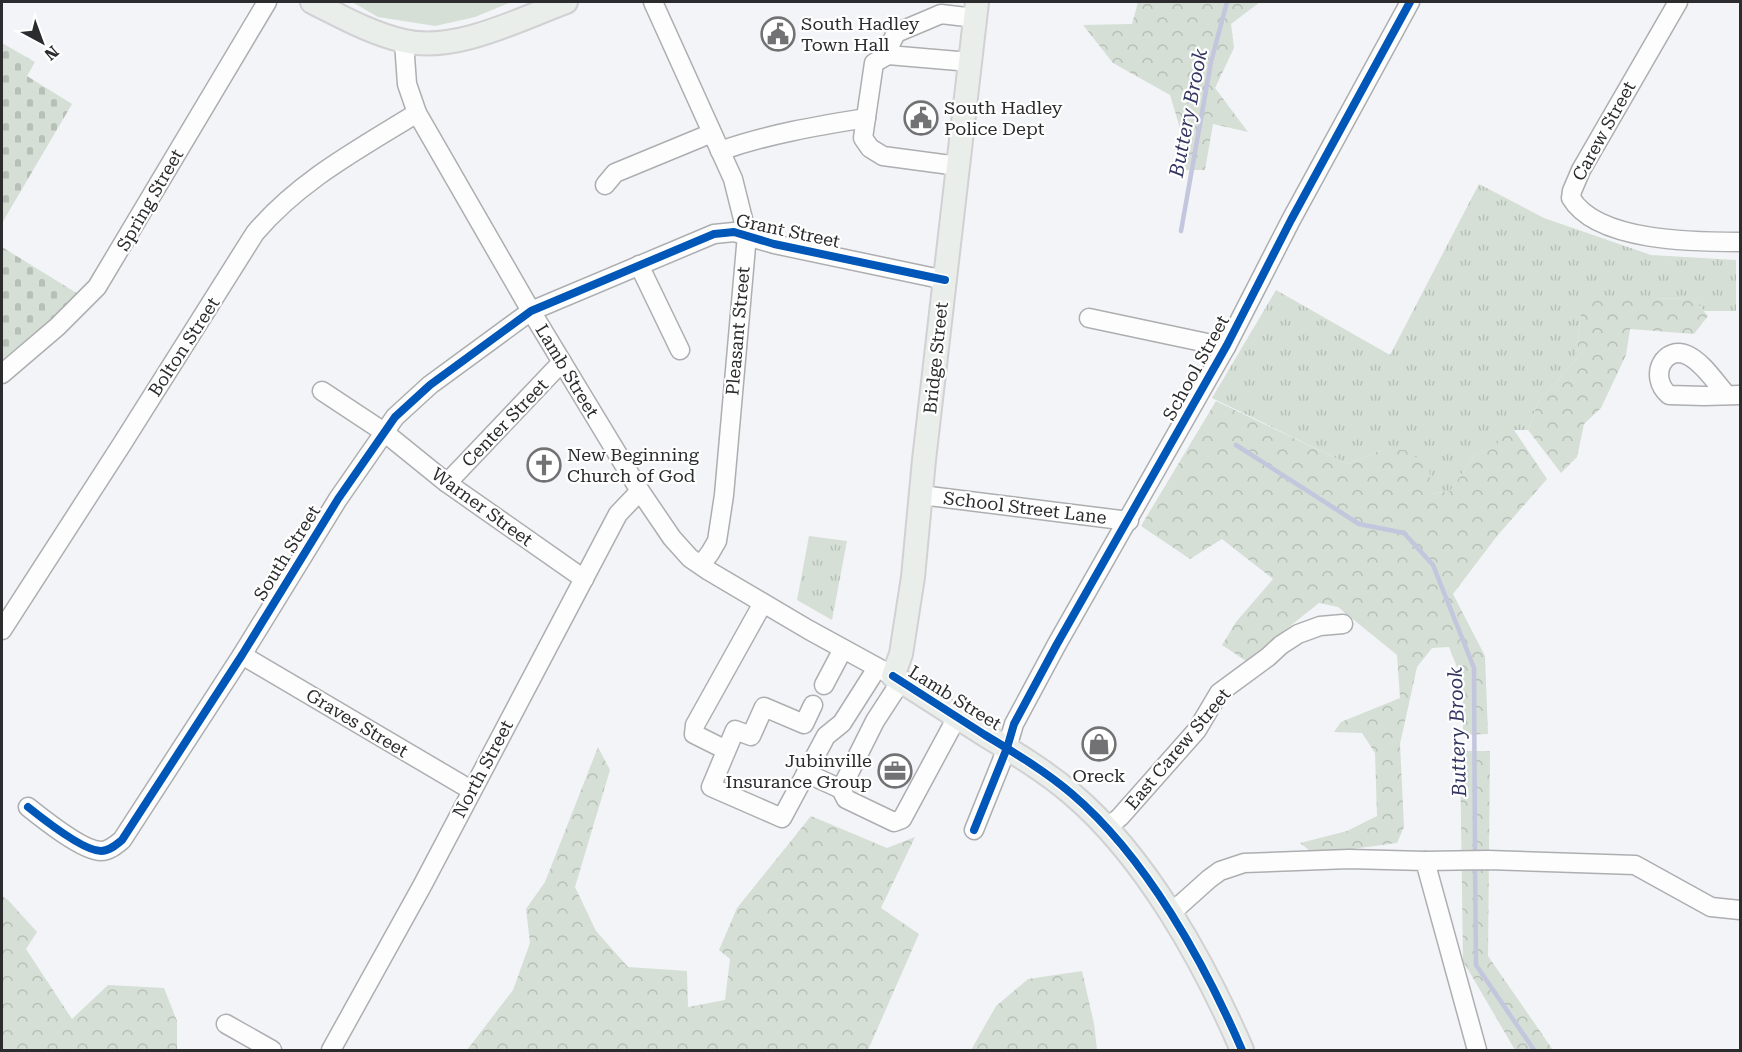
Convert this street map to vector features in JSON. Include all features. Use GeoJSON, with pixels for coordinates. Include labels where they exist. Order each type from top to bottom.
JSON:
{"type":"FeatureCollection","features":[{"type":"Feature","properties":{"kind":"main road"},"geometry":{"type":"LineString","coordinates":[[312,2],[383,34],[404,42],[422,44],[473,36],[566,2]]}},
{"type":"Feature","properties":{"kind":"main road","name":"Bridge Street"},"geometry":{"type":"LineString","coordinates":[[890,675],[901,654],[913,577],[976,10]]}},
{"type":"Feature","properties":{"kind":"main road","name":"Lamb Street"},"geometry":{"type":"LineString","coordinates":[[890,675],[1057,782],[1107,828],[1170,914],[1208,978],[1242,1050]]}},
{"type":"Feature","properties":{"kind":"street","name":"Spring Street"},"geometry":{"type":"LineString","coordinates":[[2,374],[57,327],[97,287],[267,2]]}},
{"type":"Feature","properties":{"kind":"street","name":"Pleasant Street"},"geometry":{"type":"LineString","coordinates":[[653,2],[733,179],[747,236],[724,495],[717,540],[701,565]]}},
{"type":"Feature","properties":{"kind":"street","name":"School Street"},"geometry":{"type":"LineString","coordinates":[[974,830],[1007,748],[1014,724],[1226,347],[1291,220],[1410,2]]}},
{"type":"Feature","properties":{"kind":"street","name":"Carew Street"},"geometry":{"type":"LineString","coordinates":[[1678,2],[1581,170],[1571,198],[1582,211],[1595,220],[1624,231],[1663,239],[1740,242]]}},
{"type":"Feature","properties":{"kind":"street"},"geometry":{"type":"LineString","coordinates":[[888,55],[896,33],[941,14],[976,10]]}},
{"type":"Feature","properties":{"kind":"street","name":"Lamb Street"},"geometry":{"type":"LineString","coordinates":[[404,42],[407,84],[417,112],[531,311],[640,491],[672,538],[690,558],[701,565],[890,675]]}},
{"type":"Feature","properties":{"kind":"street"},"geometry":{"type":"LineString","coordinates":[[958,166],[883,156],[870,148],[863,138],[874,63],[888,55],[970,62]]}},
{"type":"Feature","properties":{"kind":"street","name":"Bolton Street"},"geometry":{"type":"LineString","coordinates":[[2,630],[255,233],[300,188],[417,112]]}},
{"type":"Feature","properties":{"kind":"street"},"geometry":{"type":"LineString","coordinates":[[720,152],[745,142],[866,118]]}},
{"type":"Feature","properties":{"kind":"street"},"geometry":{"type":"LineString","coordinates":[[605,184],[615,173],[712,133]]}},
{"type":"Feature","properties":{"kind":"street","name":"Grant Street"},"geometry":{"type":"LineString","coordinates":[[531,311],[714,234],[728,231],[774,244],[945,280]]}},
{"type":"Feature","properties":{"kind":"street"},"geometry":{"type":"LineString","coordinates":[[639,266],[680,350]]}},
{"type":"Feature","properties":{"kind":"street","name":"South Street"},"geometry":{"type":"LineString","coordinates":[[27,807],[62,833],[87,847],[100,851],[111,848],[122,840],[242,655],[338,499],[395,417],[430,386],[531,311]]}},
{"type":"Feature","properties":{"kind":"street"},"geometry":{"type":"LineString","coordinates":[[1089,318],[1226,347]]}},
{"type":"Feature","properties":{"kind":"street","name":"Center Street"},"geometry":{"type":"LineString","coordinates":[[447,483],[562,362]]}},
{"type":"Feature","properties":{"kind":"street","name":"Warner Street"},"geometry":{"type":"LineString","coordinates":[[322,391],[384,432],[447,483],[584,579]]}},
{"type":"Feature","properties":{"kind":"street","name":"North Street"},"geometry":{"type":"LineString","coordinates":[[331,1050],[404,921],[618,514],[640,491]]}},
{"type":"Feature","properties":{"kind":"street","name":"School Street Lane"},"geometry":{"type":"LineString","coordinates":[[921,495],[1129,521]]}},
{"type":"Feature","properties":{"kind":"street"},"geometry":{"type":"LineString","coordinates":[[726,750],[694,734],[695,725],[763,603]]}},
{"type":"Feature","properties":{"kind":"street","name":"East Carew Street"},"geometry":{"type":"LineString","coordinates":[[1107,828],[1120,818],[1197,730],[1219,693],[1298,634],[1320,626],[1343,624]]}},
{"type":"Feature","properties":{"kind":"street"},"geometry":{"type":"LineString","coordinates":[[824,685],[843,649]]}},
{"type":"Feature","properties":{"kind":"street","name":"Graves Street"},"geometry":{"type":"LineString","coordinates":[[242,655],[471,790]]}},
{"type":"Feature","properties":{"kind":"street"},"geometry":{"type":"LineString","coordinates":[[825,736],[804,724],[764,707],[751,736],[735,730],[711,787],[782,818],[825,736],[842,723],[890,675]]}},
{"type":"Feature","properties":{"kind":"street"},"geometry":{"type":"LineString","coordinates":[[841,789],[875,721],[890,675]]}},
{"type":"Feature","properties":{"kind":"street"},"geometry":{"type":"LineString","coordinates":[[804,724],[813,705]]}},
{"type":"Feature","properties":{"kind":"street"},"geometry":{"type":"LineString","coordinates":[[806,773],[841,789],[846,799],[894,822],[899,821],[904,817],[957,717]]}},
{"type":"Feature","properties":{"kind":"street"},"geometry":{"type":"LineString","coordinates":[[1170,914],[1220,871],[1244,863],[1349,859],[1488,860],[1635,865],[1712,907],[1740,910]]}},
{"type":"Feature","properties":{"kind":"street"},"geometry":{"type":"LineString","coordinates":[[1425,861],[1477,1050]]}},
{"type":"Feature","properties":{"kind":"street"},"geometry":{"type":"LineString","coordinates":[[226,1024],[272,1050]]}},
{"type":"Feature","properties":{"kind":"green space"},"geometry":{"type":"Polygon","coordinates":[[[352,2],[511,2],[475,17],[435,26],[378,17],[352,2]]]}},
{"type":"Feature","properties":{"kind":"green space"},"geometry":{"type":"Polygon","coordinates":[[[1138,2],[1260,2],[1231,24],[1234,48],[1215,88],[1248,132],[1213,124],[1205,170],[1181,170],[1180,128],[1170,95],[1113,63],[1083,25],[1132,24],[1138,2]]]}},
{"type":"Feature","properties":{"kind":"green space"},"geometry":{"type":"Polygon","coordinates":[[[2,43],[35,62],[27,76],[72,104],[2,223],[2,43]]]}},
{"type":"Feature","properties":{"kind":"green space"},"geometry":{"type":"Polygon","coordinates":[[[1479,184],[1544,218],[1651,255],[1736,260],[1736,311],[1704,311],[1692,298],[1652,299],[1581,310],[1576,360],[1538,402],[1528,430],[1514,430],[1496,448],[1474,456],[1450,491],[1431,494],[1381,450],[1348,464],[1212,398],[1276,290],[1390,355],[1479,184]]]}},
{"type":"Feature","properties":{"kind":"green space"},"geometry":{"type":"Polygon","coordinates":[[[2,247],[83,297],[2,361],[2,247]]]}},
{"type":"Feature","properties":{"kind":"green space"},"geometry":{"type":"Polygon","coordinates":[[[1595,295],[1652,299],[1692,298],[1708,316],[1694,334],[1630,329],[1626,355],[1601,408],[1584,424],[1577,457],[1561,473],[1528,430],[1538,402],[1576,360],[1581,310],[1595,295]]]}},
{"type":"Feature","properties":{"kind":"green space"},"geometry":{"type":"Polygon","coordinates":[[[1216,401],[1348,464],[1381,450],[1406,450],[1429,467],[1432,494],[1450,491],[1474,456],[1495,448],[1503,433],[1514,430],[1547,479],[1497,536],[1453,594],[1485,656],[1488,734],[1463,735],[1463,682],[1449,647],[1432,648],[1417,667],[1400,744],[1404,827],[1397,843],[1314,854],[1300,843],[1347,831],[1377,816],[1375,753],[1362,733],[1334,732],[1341,722],[1400,698],[1397,655],[1338,607],[1319,603],[1246,661],[1222,645],[1236,622],[1273,579],[1222,539],[1190,559],[1141,526],[1216,401]]]}},
{"type":"Feature","properties":{"kind":"green space"},"geometry":{"type":"Polygon","coordinates":[[[809,536],[847,541],[832,620],[797,600],[809,536]]]}},
{"type":"Feature","properties":{"kind":"green space"},"geometry":{"type":"Polygon","coordinates":[[[598,747],[610,770],[575,887],[596,931],[628,967],[687,971],[688,1007],[725,1000],[730,959],[719,950],[737,908],[811,816],[887,848],[915,837],[881,908],[919,934],[868,1050],[467,1050],[513,990],[530,943],[526,909],[545,882],[598,747]]]}},
{"type":"Feature","properties":{"kind":"green space"},"geometry":{"type":"Polygon","coordinates":[[[1460,751],[1490,751],[1488,956],[1553,1050],[1515,1050],[1463,961],[1460,751]]]}},
{"type":"Feature","properties":{"kind":"green space"},"geometry":{"type":"Polygon","coordinates":[[[2,896],[37,932],[26,949],[72,1019],[108,985],[164,988],[177,1021],[177,1050],[2,1050],[2,896]]]}},
{"type":"Feature","properties":{"kind":"green space"},"geometry":{"type":"Polygon","coordinates":[[[1082,971],[1094,1024],[1097,1050],[971,1050],[996,1006],[1028,979],[1082,971]]]}},
{"type":"Feature","properties":{"kind":"waterway","name":"Buttery Brook"},"geometry":{"type":"LineString","coordinates":[[1181,231],[1211,62],[1227,2]]}},
{"type":"Feature","properties":{"kind":"waterway","name":"Buttery Brook"},"geometry":{"type":"LineString","coordinates":[[1236,445],[1359,524],[1404,533],[1433,565],[1474,668],[1475,856]]}},
{"type":"Feature","properties":{"kind":"waterway","name":"Buttery Brook"},"geometry":{"type":"LineString","coordinates":[[1475,865],[1476,965],[1534,1050]]}},
{"type":"Feature","properties":{"kind":"cycle path"},"geometry":{"type":"LineString","coordinates":[[974,830],[1007,748],[1014,724],[1227,345],[1291,220],[1410,2]]}},
{"type":"Feature","properties":{"kind":"cycle path"},"geometry":{"type":"LineString","coordinates":[[28,807],[63,834],[93,850],[107,850],[122,840],[242,655],[338,499],[395,417],[430,385],[531,311],[714,234],[734,232],[774,244],[945,280]]}},
{"type":"Feature","properties":{"kind":"cycle path"},"geometry":{"type":"LineString","coordinates":[[893,676],[1041,770],[1099,819],[1148,879],[1170,913],[1210,982],[1242,1050]]}},
{"type":"Feature","properties":{"kind":"place","name":"South Hadley Town Hall"},"geometry":{"type":"Point","coordinates":[778,34]}},
{"type":"Feature","properties":{"kind":"place","name":"South Hadley Police Dept"},"geometry":{"type":"Point","coordinates":[921,118]}},
{"type":"Feature","properties":{"kind":"place","name":"New Beginning Church of God"},"geometry":{"type":"Point","coordinates":[544,465]}},
{"type":"Feature","properties":{"kind":"place","name":"Oreck"},"geometry":{"type":"Point","coordinates":[1099,744]}},
{"type":"Feature","properties":{"kind":"place","name":"Jubinville Insurance Group"},"geometry":{"type":"Point","coordinates":[895,771]}}]}
